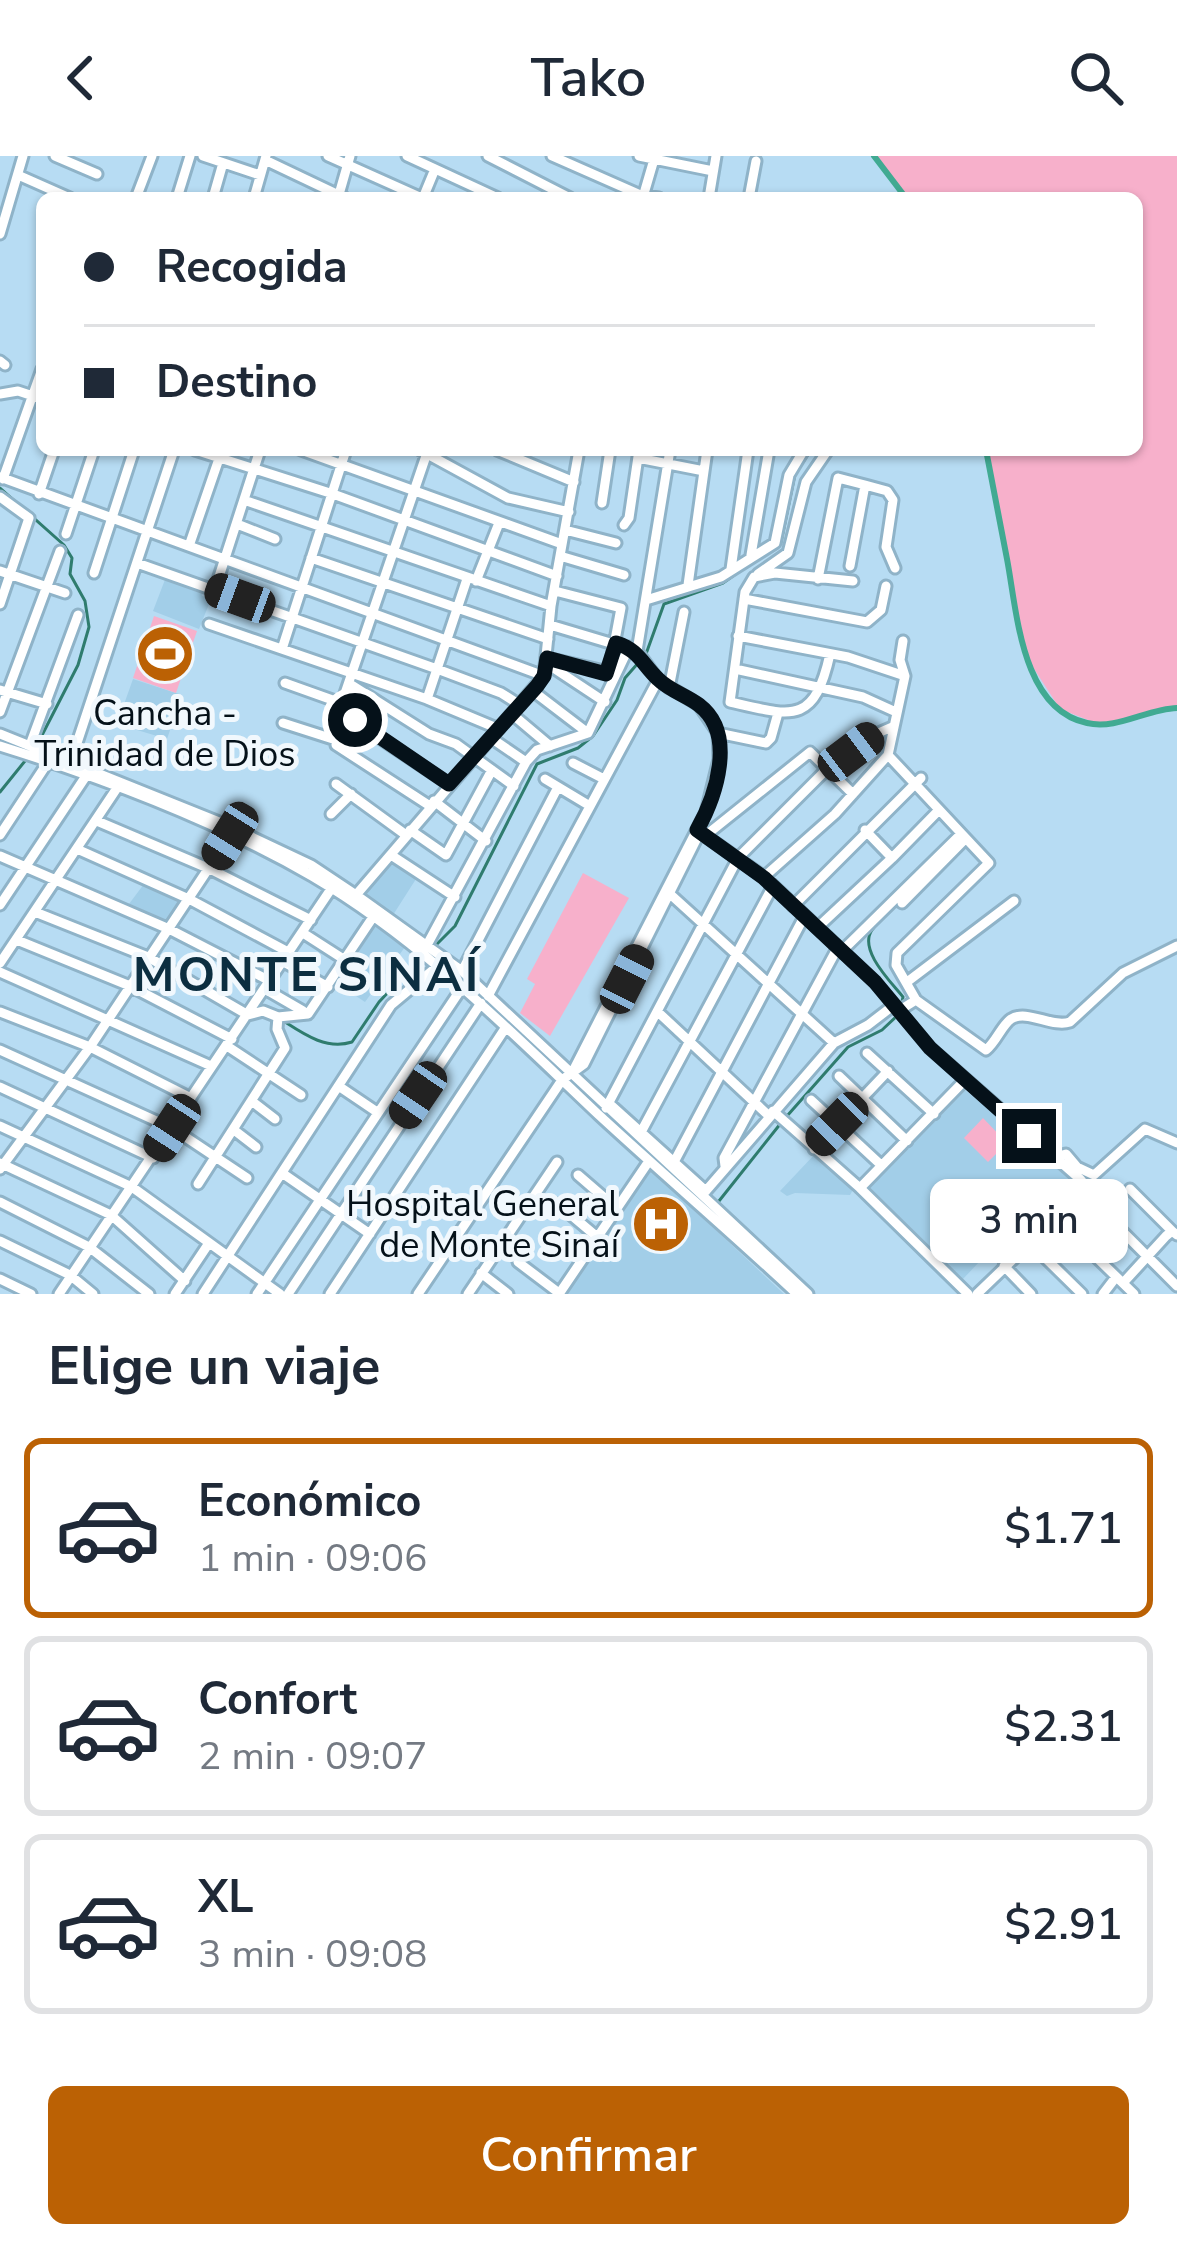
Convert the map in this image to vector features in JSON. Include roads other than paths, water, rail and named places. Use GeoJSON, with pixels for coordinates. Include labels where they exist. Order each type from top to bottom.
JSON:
{"type":"FeatureCollection","features":[{"type":"Feature","properties":{"kind":"street"},"geometry":{"type":"LineString","coordinates":[[0,234],[4,207],[23,156]]}},
{"type":"Feature","properties":{"kind":"street"},"geometry":{"type":"LineString","coordinates":[[56,156],[98,173]]}},
{"type":"Feature","properties":{"kind":"street"},"geometry":{"type":"LineString","coordinates":[[138,192],[152,156]]}},
{"type":"Feature","properties":{"kind":"street"},"geometry":{"type":"LineString","coordinates":[[179,192],[190,156]]}},
{"type":"Feature","properties":{"kind":"street"},"geometry":{"type":"LineString","coordinates":[[203,156],[260,176]]}},
{"type":"Feature","properties":{"kind":"street"},"geometry":{"type":"LineString","coordinates":[[328,156],[348,160],[410,192]]}},
{"type":"Feature","properties":{"kind":"street"},"geometry":{"type":"LineString","coordinates":[[407,156],[485,192]]}},
{"type":"Feature","properties":{"kind":"street"},"geometry":{"type":"LineString","coordinates":[[426,192],[446,156]]}},
{"type":"Feature","properties":{"kind":"street"},"geometry":{"type":"LineString","coordinates":[[488,156],[558,192]]}},
{"type":"Feature","properties":{"kind":"street"},"geometry":{"type":"LineString","coordinates":[[553,156],[632,192]]}},
{"type":"Feature","properties":{"kind":"street"},"geometry":{"type":"LineString","coordinates":[[639,156],[713,171]]}},
{"type":"Feature","properties":{"kind":"street"},"geometry":{"type":"LineString","coordinates":[[710,192],[716,156]]}},
{"type":"Feature","properties":{"kind":"street"},"geometry":{"type":"LineString","coordinates":[[256,192],[265,158],[331,192]]}},
{"type":"Feature","properties":{"kind":"street"},"geometry":{"type":"LineString","coordinates":[[644,192],[654,159]]}},
{"type":"Feature","properties":{"kind":"street"},"geometry":{"type":"LineString","coordinates":[[342,192],[348,160]]}},
{"type":"Feature","properties":{"kind":"street"},"geometry":{"type":"LineString","coordinates":[[749,192],[756,161]]}},
{"type":"Feature","properties":{"kind":"street"},"geometry":{"type":"LineString","coordinates":[[215,192],[223,163]]}},
{"type":"Feature","properties":{"kind":"street"},"geometry":{"type":"LineString","coordinates":[[18,175],[56,192]]}},
{"type":"Feature","properties":{"kind":"street"},"geometry":{"type":"LineString","coordinates":[[540,192],[543,185]]}},
{"type":"Feature","properties":{"kind":"street"},"geometry":{"type":"LineString","coordinates":[[0,394],[8,391],[36,397]]}},
{"type":"Feature","properties":{"kind":"street"},"geometry":{"type":"LineString","coordinates":[[36,399],[2,478],[448,637],[544,676]]}},
{"type":"Feature","properties":{"kind":"street"},"geometry":{"type":"LineString","coordinates":[[39,494],[52,456]]}},
{"type":"Feature","properties":{"kind":"street"},"geometry":{"type":"LineString","coordinates":[[66,534],[92,456]]}},
{"type":"Feature","properties":{"kind":"street"},"geometry":{"type":"LineString","coordinates":[[94,573],[132,456]]}},
{"type":"Feature","properties":{"kind":"street"},"geometry":{"type":"LineString","coordinates":[[71,761],[172,456]]}},
{"type":"Feature","properties":{"kind":"street"},"geometry":{"type":"LineString","coordinates":[[190,546],[219,456]]}},
{"type":"Feature","properties":{"kind":"street"},"geometry":{"type":"LineString","coordinates":[[224,456],[253,471],[333,494],[557,576]]}},
{"type":"Feature","properties":{"kind":"street"},"geometry":{"type":"LineString","coordinates":[[215,590],[258,456]]}},
{"type":"Feature","properties":{"kind":"street"},"geometry":{"type":"LineString","coordinates":[[317,456],[562,544]]}},
{"type":"Feature","properties":{"kind":"street"},"geometry":{"type":"LineString","coordinates":[[282,649],[344,456]]}},
{"type":"Feature","properties":{"kind":"street"},"geometry":{"type":"LineString","coordinates":[[424,456],[340,707],[336,740],[339,748],[486,841]]}},
{"type":"Feature","properties":{"kind":"street"},"geometry":{"type":"LineString","coordinates":[[432,456],[508,498],[569,512]]}},
{"type":"Feature","properties":{"kind":"street"},"geometry":{"type":"LineString","coordinates":[[511,456],[574,482]]}},
{"type":"Feature","properties":{"kind":"street"},"geometry":{"type":"LineString","coordinates":[[356,895],[544,676],[551,606],[578,456]]}},
{"type":"Feature","properties":{"kind":"street"},"geometry":{"type":"LineString","coordinates":[[602,503],[609,456]]}},
{"type":"Feature","properties":{"kind":"street"},"geometry":{"type":"LineString","coordinates":[[624,525],[639,456]]}},
{"type":"Feature","properties":{"kind":"street"},"geometry":{"type":"LineString","coordinates":[[645,456],[704,471]]}},
{"type":"Feature","properties":{"kind":"street"},"geometry":{"type":"LineString","coordinates":[[429,946],[526,762],[537,750],[587,733],[633,649],[646,600],[669,456]]}},
{"type":"Feature","properties":{"kind":"street"},"geometry":{"type":"LineString","coordinates":[[688,585],[706,456]]}},
{"type":"Feature","properties":{"kind":"street"},"geometry":{"type":"LineString","coordinates":[[731,569],[747,456]]}},
{"type":"Feature","properties":{"kind":"street"},"geometry":{"type":"LineString","coordinates":[[751,555],[768,456]]}},
{"type":"Feature","properties":{"kind":"street"},"geometry":{"type":"LineString","coordinates":[[646,600],[721,578],[775,543],[789,475],[800,456]]}},
{"type":"Feature","properties":{"kind":"street"},"geometry":{"type":"LineString","coordinates":[[824,456],[804,486],[788,553],[754,577],[744,599],[730,702],[778,713],[799,710],[822,691],[830,654]]}},
{"type":"Feature","properties":{"kind":"street"},"geometry":{"type":"LineString","coordinates":[[745,466],[765,469]]}},
{"type":"Feature","properties":{"kind":"street"},"geometry":{"type":"LineString","coordinates":[[813,472],[887,491],[893,500],[886,547],[895,568]]}},
{"type":"Feature","properties":{"kind":"street"},"geometry":{"type":"LineString","coordinates":[[818,579],[838,478]]}},
{"type":"Feature","properties":{"kind":"street"},"geometry":{"type":"LineString","coordinates":[[850,566],[865,485]]}},
{"type":"Feature","properties":{"kind":"street"},"geometry":{"type":"LineString","coordinates":[[0,497],[29,518],[6,573],[0,604]]}},
{"type":"Feature","properties":{"kind":"street"},"geometry":{"type":"LineString","coordinates":[[244,500],[551,606]]}},
{"type":"Feature","properties":{"kind":"street"},"geometry":{"type":"LineString","coordinates":[[237,524],[275,538]]}},
{"type":"Feature","properties":{"kind":"street"},"geometry":{"type":"LineString","coordinates":[[427,700],[458,609],[499,524]]}},
{"type":"Feature","properties":{"kind":"street"},"geometry":{"type":"LineString","coordinates":[[565,530],[616,543]]}},
{"type":"Feature","properties":{"kind":"street"},"geometry":{"type":"LineString","coordinates":[[0,712],[3,691],[59,551]]}},
{"type":"Feature","properties":{"kind":"street"},"geometry":{"type":"LineString","coordinates":[[560,556],[624,575]]}},
{"type":"Feature","properties":{"kind":"street"},"geometry":{"type":"LineString","coordinates":[[311,558],[548,639]]}},
{"type":"Feature","properties":{"kind":"street"},"geometry":{"type":"LineString","coordinates":[[137,563],[501,693],[550,746]]}},
{"type":"Feature","properties":{"kind":"street"},"geometry":{"type":"LineString","coordinates":[[6,573],[65,592]]}},
{"type":"Feature","properties":{"kind":"street"},"geometry":{"type":"LineString","coordinates":[[754,577],[775,573],[853,581]]}},
{"type":"Feature","properties":{"kind":"street"},"geometry":{"type":"LineString","coordinates":[[744,599],[867,622],[881,610],[886,586]]}},
{"type":"Feature","properties":{"kind":"street"},"geometry":{"type":"LineString","coordinates":[[547,660],[606,674],[621,608],[555,591]]}},
{"type":"Feature","properties":{"kind":"street"},"geometry":{"type":"LineString","coordinates":[[669,688],[684,612]]}},
{"type":"Feature","properties":{"kind":"street"},"geometry":{"type":"LineString","coordinates":[[32,750],[78,615]]}},
{"type":"Feature","properties":{"kind":"street"},"geometry":{"type":"LineString","coordinates":[[209,624],[352,679],[427,700],[495,734],[526,762]]}},
{"type":"Feature","properties":{"kind":"street"},"geometry":{"type":"LineString","coordinates":[[418,1294],[568,1074],[701,833],[714,791],[718,733],[699,705],[658,680],[633,649],[550,625]]}},
{"type":"Feature","properties":{"kind":"street"},"geometry":{"type":"LineString","coordinates":[[738,635],[905,676]]}},
{"type":"Feature","properties":{"kind":"street"},"geometry":{"type":"LineString","coordinates":[[639,1135],[737,955],[768,882],[888,755],[905,676],[900,660],[903,640]]}},
{"type":"Feature","properties":{"kind":"street"},"geometry":{"type":"LineString","coordinates":[[547,660],[605,702]]}},
{"type":"Feature","properties":{"kind":"street"},"geometry":{"type":"LineString","coordinates":[[735,669],[863,697],[896,712]]}},
{"type":"Feature","properties":{"kind":"street"},"geometry":{"type":"LineString","coordinates":[[352,679],[428,734],[475,756],[514,786]]}},
{"type":"Feature","properties":{"kind":"street"},"geometry":{"type":"LineString","coordinates":[[0,1126],[131,1187],[284,1294],[487,997],[658,680]]}},
{"type":"Feature","properties":{"kind":"street"},"geometry":{"type":"LineString","coordinates":[[285,683],[340,707],[449,784]]}},
{"type":"Feature","properties":{"kind":"street"},"geometry":{"type":"LineString","coordinates":[[3,691],[47,704]]}},
{"type":"Feature","properties":{"kind":"street"},"geometry":{"type":"LineString","coordinates":[[533,691],[587,733]]}},
{"type":"Feature","properties":{"kind":"street"},"geometry":{"type":"LineString","coordinates":[[718,733],[766,742],[778,713]]}},
{"type":"Feature","properties":{"kind":"street"},"geometry":{"type":"LineString","coordinates":[[283,723],[336,740]]}},
{"type":"Feature","properties":{"kind":"street"},"geometry":{"type":"LineString","coordinates":[[608,1106],[738,858],[827,769],[892,727]]}},
{"type":"Feature","properties":{"kind":"street"},"geometry":{"type":"LineString","coordinates":[[0,734],[49,762],[230,836],[332,889],[411,945],[462,971],[649,1161],[797,1294]]}},
{"type":"Feature","properties":{"kind":"street"},"geometry":{"type":"LineString","coordinates":[[0,746],[71,761],[269,845],[356,895],[429,946],[463,986],[487,997],[506,1027],[608,1106],[808,1294]]}},
{"type":"Feature","properties":{"kind":"street"},"geometry":{"type":"LineString","coordinates":[[568,1074],[584,1064],[701,833],[808,753],[853,794]]}},
{"type":"Feature","properties":{"kind":"street"},"geometry":{"type":"LineString","coordinates":[[888,755],[918,781],[938,811],[988,863],[897,953],[896,965],[916,1000],[986,1049],[1010,1019],[1070,1022],[1123,973],[1177,946]]}},
{"type":"Feature","properties":{"kind":"street"},"geometry":{"type":"LineString","coordinates":[[0,835],[49,762]]}},
{"type":"Feature","properties":{"kind":"street"},"geometry":{"type":"LineString","coordinates":[[573,763],[604,779]]}},
{"type":"Feature","properties":{"kind":"street"},"geometry":{"type":"LineString","coordinates":[[432,882],[492,770]]}},
{"type":"Feature","properties":{"kind":"street"},"geometry":{"type":"LineString","coordinates":[[0,905],[86,776]]}},
{"type":"Feature","properties":{"kind":"street"},"geometry":{"type":"LineString","coordinates":[[544,779],[590,806]]}},
{"type":"Feature","properties":{"kind":"street"},"geometry":{"type":"LineString","coordinates":[[793,906],[918,781]]}},
{"type":"Feature","properties":{"kind":"street"},"geometry":{"type":"LineString","coordinates":[[336,784],[471,868]]}},
{"type":"Feature","properties":{"kind":"street"},"geometry":{"type":"LineString","coordinates":[[462,971],[558,787]]}},
{"type":"Feature","properties":{"kind":"street"},"geometry":{"type":"LineString","coordinates":[[2,958],[117,788]]}},
{"type":"Feature","properties":{"kind":"street"},"geometry":{"type":"LineString","coordinates":[[332,814],[351,794]]}},
{"type":"Feature","properties":{"kind":"street"},"geometry":{"type":"LineString","coordinates":[[818,928],[938,811]]}},
{"type":"Feature","properties":{"kind":"street"},"geometry":{"type":"LineString","coordinates":[[97,820],[210,868],[310,920]]}},
{"type":"Feature","properties":{"kind":"street"},"geometry":{"type":"LineString","coordinates":[[865,830],[892,858]]}},
{"type":"Feature","properties":{"kind":"street"},"geometry":{"type":"LineString","coordinates":[[659,1013],[977,1293],[1083,1192],[1084,1185],[1056,1157],[964,1082],[818,928],[768,882],[701,833]]}},
{"type":"Feature","properties":{"kind":"street"},"geometry":{"type":"LineString","coordinates":[[185,1281],[111,1215],[1,1166],[90,1047],[230,836]]}},
{"type":"Feature","properties":{"kind":"street"},"geometry":{"type":"LineString","coordinates":[[886,920],[963,836]]}},
{"type":"Feature","properties":{"kind":"street"},"geometry":{"type":"LineString","coordinates":[[725,1166],[724,1158],[754,1101],[840,949],[963,836]]}},
{"type":"Feature","properties":{"kind":"street"},"geometry":{"type":"LineString","coordinates":[[77,849],[188,899],[328,987]]}},
{"type":"Feature","properties":{"kind":"street"},"geometry":{"type":"LineString","coordinates":[[391,855],[455,897]]}},
{"type":"Feature","properties":{"kind":"street"},"geometry":{"type":"LineString","coordinates":[[0,856],[169,928],[268,985],[308,1014]]}},
{"type":"Feature","properties":{"kind":"street"},"geometry":{"type":"LineString","coordinates":[[59,1294],[332,889]]}},
{"type":"Feature","properties":{"kind":"street"},"geometry":{"type":"LineString","coordinates":[[670,894],[834,1043]]}},
{"type":"Feature","properties":{"kind":"street"},"geometry":{"type":"LineString","coordinates":[[907,982],[1014,901]]}},
{"type":"Feature","properties":{"kind":"street"},"geometry":{"type":"LineString","coordinates":[[35,912],[148,957],[248,1015],[263,1011],[278,1017],[308,1014],[373,917]]}},
{"type":"Feature","properties":{"kind":"street"},"geometry":{"type":"LineString","coordinates":[[672,1165],[804,917]]}},
{"type":"Feature","properties":{"kind":"street"},"geometry":{"type":"LineString","coordinates":[[303,933],[345,960]]}},
{"type":"Feature","properties":{"kind":"street"},"geometry":{"type":"LineString","coordinates":[[16,940],[130,986],[229,1043],[302,1095]]}},
{"type":"Feature","properties":{"kind":"street"},"geometry":{"type":"LineString","coordinates":[[203,1294],[391,1005],[440,962]]}},
{"type":"Feature","properties":{"kind":"street"},"geometry":{"type":"LineString","coordinates":[[0,972],[211,1066]]}},
{"type":"Feature","properties":{"kind":"street"},"geometry":{"type":"LineString","coordinates":[[257,1294],[463,986]]}},
{"type":"Feature","properties":{"kind":"street"},"geometry":{"type":"LineString","coordinates":[[704,1193],[834,1043],[916,1000]]}},
{"type":"Feature","properties":{"kind":"street"},"geometry":{"type":"LineString","coordinates":[[0,1012],[90,1047],[190,1098]]}},
{"type":"Feature","properties":{"kind":"street"},"geometry":{"type":"LineString","coordinates":[[198,1184],[285,1048],[277,1029],[278,1017]]}},
{"type":"Feature","properties":{"kind":"street"},"geometry":{"type":"LineString","coordinates":[[330,1294],[506,1027]]}},
{"type":"Feature","properties":{"kind":"street"},"geometry":{"type":"LineString","coordinates":[[0,1049],[172,1128],[247,1178]]}},
{"type":"Feature","properties":{"kind":"street"},"geometry":{"type":"LineString","coordinates":[[867,1053],[934,1114]]}},
{"type":"Feature","properties":{"kind":"street"},"geometry":{"type":"LineString","coordinates":[[814,1149],[887,1071]]}},
{"type":"Feature","properties":{"kind":"street"},"geometry":{"type":"LineString","coordinates":[[838,1076],[907,1141]]}},
{"type":"Feature","properties":{"kind":"street"},"geometry":{"type":"LineString","coordinates":[[860,1188],[964,1082]]}},
{"type":"Feature","properties":{"kind":"street"},"geometry":{"type":"LineString","coordinates":[[0,1087],[152,1158]]}},
{"type":"Feature","properties":{"kind":"street"},"geometry":{"type":"LineString","coordinates":[[340,1087],[376,1112]]}},
{"type":"Feature","properties":{"kind":"street"},"geometry":{"type":"LineString","coordinates":[[811,1100],[881,1166]]}},
{"type":"Feature","properties":{"kind":"street"},"geometry":{"type":"LineString","coordinates":[[253,1102],[275,1119]]}},
{"type":"Feature","properties":{"kind":"street"},"geometry":{"type":"LineString","coordinates":[[1056,1157],[1066,1154],[1077,1167],[1094,1175],[1145,1129],[1177,1143]]}},
{"type":"Feature","properties":{"kind":"street"},"geometry":{"type":"LineString","coordinates":[[234,1130],[256,1147]]}},
{"type":"Feature","properties":{"kind":"street"},"geometry":{"type":"LineString","coordinates":[[518,1262],[559,1293],[649,1161]]}},
{"type":"Feature","properties":{"kind":"street"},"geometry":{"type":"LineString","coordinates":[[468,1294],[557,1162]]}},
{"type":"Feature","properties":{"kind":"street"},"geometry":{"type":"LineString","coordinates":[[282,1173],[370,1234]]}},
{"type":"Feature","properties":{"kind":"street"},"geometry":{"type":"LineString","coordinates":[[578,1175],[615,1207]]}},
{"type":"Feature","properties":{"kind":"street"},"geometry":{"type":"LineString","coordinates":[[1103,1294],[1174,1233],[1130,1189]]}},
{"type":"Feature","properties":{"kind":"street"},"geometry":{"type":"LineString","coordinates":[[1083,1192],[1177,1286]]}},
{"type":"Feature","properties":{"kind":"street"},"geometry":{"type":"LineString","coordinates":[[0,1202],[89,1246],[149,1294]]}},
{"type":"Feature","properties":{"kind":"street"},"geometry":{"type":"LineString","coordinates":[[559,1204],[596,1236]]}},
{"type":"Feature","properties":{"kind":"street"},"geometry":{"type":"LineString","coordinates":[[1057,1219],[1134,1294]]}},
{"type":"Feature","properties":{"kind":"street"},"geometry":{"type":"LineString","coordinates":[[0,1241],[70,1276],[93,1294]]}},
{"type":"Feature","properties":{"kind":"street"},"geometry":{"type":"LineString","coordinates":[[1028,1241],[1082,1294]]}},
{"type":"Feature","properties":{"kind":"street"},"geometry":{"type":"LineString","coordinates":[[175,1294],[208,1243]]}},
{"type":"Feature","properties":{"kind":"street"},"geometry":{"type":"LineString","coordinates":[[1004,1266],[1031,1294]]}},
{"type":"Feature","properties":{"kind":"street"},"geometry":{"type":"LineString","coordinates":[[481,1274],[508,1294]]}},
{"type":"Feature","properties":{"kind":"street"},"geometry":{"type":"LineString","coordinates":[[0,1280],[31,1294]]}},
{"type":"Feature","properties":{"kind":"waterway"},"geometry":{"type":"LineString","coordinates":[[874,156],[901,192]]}},
{"type":"Feature","properties":{"kind":"waterway"},"geometry":{"type":"LineString","coordinates":[[432,949],[455,926],[537,764],[578,748],[593,736],[617,700],[625,678],[646,654],[664,604],[723,583],[781,542],[795,474],[807,456]]}},
{"type":"Feature","properties":{"kind":"waterway"},"geometry":{"type":"LineString","coordinates":[[987,456],[1019,630],[1035,679],[1048,699],[1065,714],[1098,724],[1177,708]]}},
{"type":"Feature","properties":{"kind":"waterway"},"geometry":{"type":"LineString","coordinates":[[0,488],[64,545],[72,558],[70,574],[85,601],[89,627],[78,665],[38,743]]}},
{"type":"Feature","properties":{"kind":"waterway"},"geometry":{"type":"LineString","coordinates":[[0,792],[29,756]]}},
{"type":"Feature","properties":{"kind":"waterway"},"geometry":{"type":"LineString","coordinates":[[899,901],[875,926],[869,947],[903,997],[901,1006]]}},
{"type":"Feature","properties":{"kind":"waterway"},"geometry":{"type":"LineString","coordinates":[[285,1022],[325,1043],[352,1042],[379,1002],[420,958]]}},
{"type":"Feature","properties":{"kind":"waterway"},"geometry":{"type":"LineString","coordinates":[[787,1116],[848,1047],[882,1030],[898,1015]]}},
{"type":"Feature","properties":{"kind":"waterway"},"geometry":{"type":"LineString","coordinates":[[719,1201],[781,1123]]}},
{"type":"Feature","properties":{"kind":"place","name":"Cancha - Trinidad de Dios"},"geometry":{"type":"Point","coordinates":[165,654]}},
{"type":"Feature","properties":{"kind":"place","name":"Hospital General de Monte Sinaí"},"geometry":{"type":"Point","coordinates":[661,1224]}},
{"type":"Feature","properties":{"kind":"district","name":"MONTE SINAÍ"},"geometry":{"type":"Point","coordinates":[307,974]}}]}
